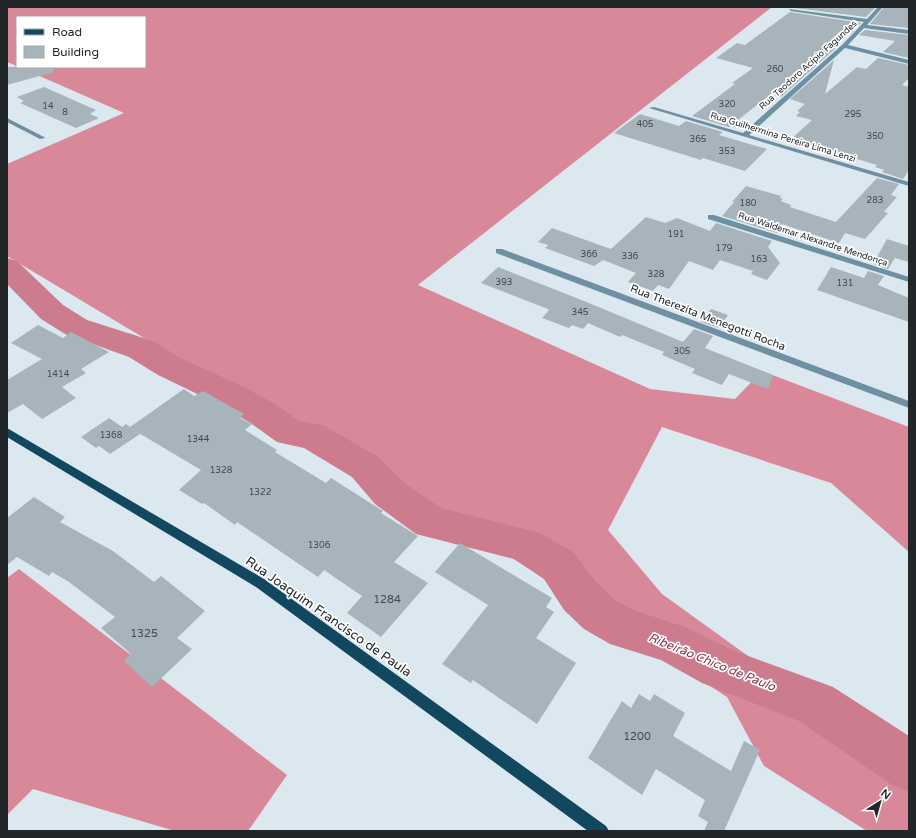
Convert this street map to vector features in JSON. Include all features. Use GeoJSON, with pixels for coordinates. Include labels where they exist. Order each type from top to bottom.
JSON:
{"type":"FeatureCollection","features":[{"type":"Feature","properties":{"kind":"main road","name":"Rua Joaquim Francisco de Paula"},"geometry":{"type":"LineString","coordinates":[[7,432],[260,583],[601,831]]}},
{"type":"Feature","properties":{"kind":"street","name":"Rua Teodoro Acípio Fagundes"},"geometry":{"type":"LineString","coordinates":[[745,135],[844,46],[882,7]]}},
{"type":"Feature","properties":{"kind":"street"},"geometry":{"type":"LineString","coordinates":[[791,10],[869,21]]}},
{"type":"Feature","properties":{"kind":"street"},"geometry":{"type":"LineString","coordinates":[[864,26],[909,32]]}},
{"type":"Feature","properties":{"kind":"street"},"geometry":{"type":"LineString","coordinates":[[844,46],[909,62]]}},
{"type":"Feature","properties":{"kind":"street","name":"Rua Guilhermina Pereira Lima Lenzi"},"geometry":{"type":"LineString","coordinates":[[652,108],[909,184]]}},
{"type":"Feature","properties":{"kind":"street"},"geometry":{"type":"LineString","coordinates":[[10,122],[42,138]]}},
{"type":"Feature","properties":{"kind":"street","name":"Rua Waldemar Alexandre Mendonça"},"geometry":{"type":"LineString","coordinates":[[711,217],[909,280]]}},
{"type":"Feature","properties":{"kind":"street","name":"Rua Therezita Menegotti Rocha"},"geometry":{"type":"LineString","coordinates":[[499,251],[909,405]]}},
{"type":"Feature","properties":{"kind":"shaded area"},"geometry":{"type":"Polygon","coordinates":[[[7,7],[772,7],[418,285],[650,389],[735,399],[762,371],[909,427],[909,552],[831,483],[662,427],[608,530],[662,594],[909,772],[909,831],[867,831],[764,766],[727,697],[535,572],[7,256],[7,164],[124,113],[21,68],[146,68],[146,16],[16,16],[16,66],[7,62],[7,7]]]}},
{"type":"Feature","properties":{"kind":"shaded area"},"geometry":{"type":"Polygon","coordinates":[[[19,569],[287,775],[248,831],[175,831],[33,789],[7,815],[7,578],[19,569]]]}},
{"type":"Feature","properties":{"kind":"building"},"geometry":{"type":"Polygon","coordinates":[[[876,7],[866,17],[795,8],[876,7]]]}},
{"type":"Feature","properties":{"kind":"building"},"geometry":{"type":"Polygon","coordinates":[[[884,7],[909,7],[909,28],[870,24],[884,7]]]}},
{"type":"Feature","properties":{"kind":"building"},"geometry":{"type":"Polygon","coordinates":[[[790,12],[861,23],[850,34],[847,34],[839,42],[837,47],[781,97],[771,94],[729,127],[692,116],[735,84],[732,83],[753,68],[716,58],[737,43],[745,45],[790,12]]]}},
{"type":"Feature","properties":{"kind":"building"},"geometry":{"type":"Polygon","coordinates":[[[865,30],[909,35],[909,58],[883,52],[895,41],[859,35],[865,30]]]}},
{"type":"Feature","properties":{"kind":"building"},"geometry":{"type":"Polygon","coordinates":[[[878,58],[909,65],[909,78],[902,85],[909,87],[909,170],[903,179],[882,172],[884,170],[875,167],[877,165],[791,139],[812,120],[796,116],[800,112],[797,111],[805,104],[790,99],[834,60],[825,94],[857,67],[866,69],[878,58]]]}},
{"type":"Feature","properties":{"kind":"building"},"geometry":{"type":"Polygon","coordinates":[[[7,67],[53,68],[54,72],[7,85],[7,67]]]}},
{"type":"Feature","properties":{"kind":"building"},"geometry":{"type":"Polygon","coordinates":[[[44,87],[96,110],[90,114],[99,118],[76,128],[20,103],[24,101],[17,97],[44,87]]]}},
{"type":"Feature","properties":{"kind":"building"},"geometry":{"type":"Polygon","coordinates":[[[640,114],[679,126],[686,121],[723,132],[719,135],[767,149],[745,171],[703,158],[701,160],[614,133],[640,114]]]}},
{"type":"Feature","properties":{"kind":"building"},"geometry":{"type":"Polygon","coordinates":[[[877,178],[899,184],[891,195],[897,197],[884,212],[888,213],[865,239],[845,233],[839,243],[782,224],[777,233],[722,216],[746,186],[781,196],[780,198],[783,199],[781,201],[791,205],[790,207],[836,222],[877,178]]]}},
{"type":"Feature","properties":{"kind":"building"},"geometry":{"type":"Polygon","coordinates":[[[646,217],[665,223],[677,218],[710,231],[716,223],[772,241],[768,247],[780,263],[767,280],[751,274],[753,271],[720,260],[713,270],[689,261],[669,289],[658,285],[653,291],[628,282],[636,273],[603,260],[594,266],[545,248],[548,245],[538,242],[552,228],[611,249],[646,217]]]}},
{"type":"Feature","properties":{"kind":"building"},"geometry":{"type":"Polygon","coordinates":[[[887,239],[909,246],[909,262],[895,258],[888,269],[873,264],[887,239]]]}},
{"type":"Feature","properties":{"kind":"building"},"geometry":{"type":"Polygon","coordinates":[[[498,267],[683,342],[694,329],[713,336],[705,348],[773,375],[768,389],[729,374],[722,385],[692,373],[695,369],[662,355],[664,352],[622,335],[620,337],[588,323],[583,329],[572,325],[569,328],[542,318],[549,310],[548,309],[481,283],[498,267]]]}},
{"type":"Feature","properties":{"kind":"building"},"geometry":{"type":"Polygon","coordinates":[[[831,267],[864,278],[868,271],[884,276],[878,285],[909,298],[909,322],[817,290],[831,267]]]}},
{"type":"Feature","properties":{"kind":"building"},"geometry":{"type":"Polygon","coordinates":[[[711,309],[728,315],[719,328],[701,322],[711,309]]]}},
{"type":"Feature","properties":{"kind":"building"},"geometry":{"type":"Polygon","coordinates":[[[38,325],[63,338],[71,332],[109,352],[81,369],[86,373],[62,387],[76,398],[42,419],[23,404],[7,413],[7,380],[42,359],[11,343],[38,325]]]}},
{"type":"Feature","properties":{"kind":"building"},"geometry":{"type":"Polygon","coordinates":[[[184,389],[194,396],[203,391],[244,414],[240,418],[252,424],[245,430],[277,450],[275,452],[326,483],[331,478],[383,511],[381,513],[418,536],[394,562],[428,583],[381,637],[347,613],[362,596],[324,570],[318,577],[237,522],[235,525],[204,503],[202,504],[179,490],[201,470],[132,429],[140,434],[110,454],[99,446],[96,448],[81,437],[109,418],[122,427],[126,424],[130,427],[184,389]]]}},
{"type":"Feature","properties":{"kind":"building"},"geometry":{"type":"Polygon","coordinates":[[[34,497],[65,517],[60,522],[113,551],[154,582],[161,576],[205,611],[177,638],[192,649],[152,687],[124,661],[131,654],[101,628],[115,617],[69,582],[52,572],[49,576],[17,557],[7,565],[7,518],[34,497]]]}},
{"type":"Feature","properties":{"kind":"building"},"geometry":{"type":"Polygon","coordinates":[[[460,543],[552,598],[546,607],[554,612],[536,638],[576,663],[537,724],[473,680],[471,683],[442,664],[488,605],[435,572],[460,543]]]}},
{"type":"Feature","properties":{"kind":"building"},"geometry":{"type":"Polygon","coordinates":[[[639,694],[650,701],[654,694],[685,713],[673,736],[731,771],[744,741],[760,750],[724,831],[704,831],[708,822],[698,816],[705,800],[656,769],[642,795],[588,758],[622,701],[631,708],[639,694]]]}},
{"type":"Feature","properties":{"kind":"waterway","name":"Ribeirão Chico de Paulo"},"geometry":{"type":"LineString","coordinates":[[7,267],[52,312],[76,327],[141,349],[170,367],[226,393],[262,413],[290,433],[312,436],[365,467],[389,493],[430,522],[525,545],[559,566],[580,596],[600,615],[626,629],[672,643],[719,667],[816,704],[909,766]]}}]}
